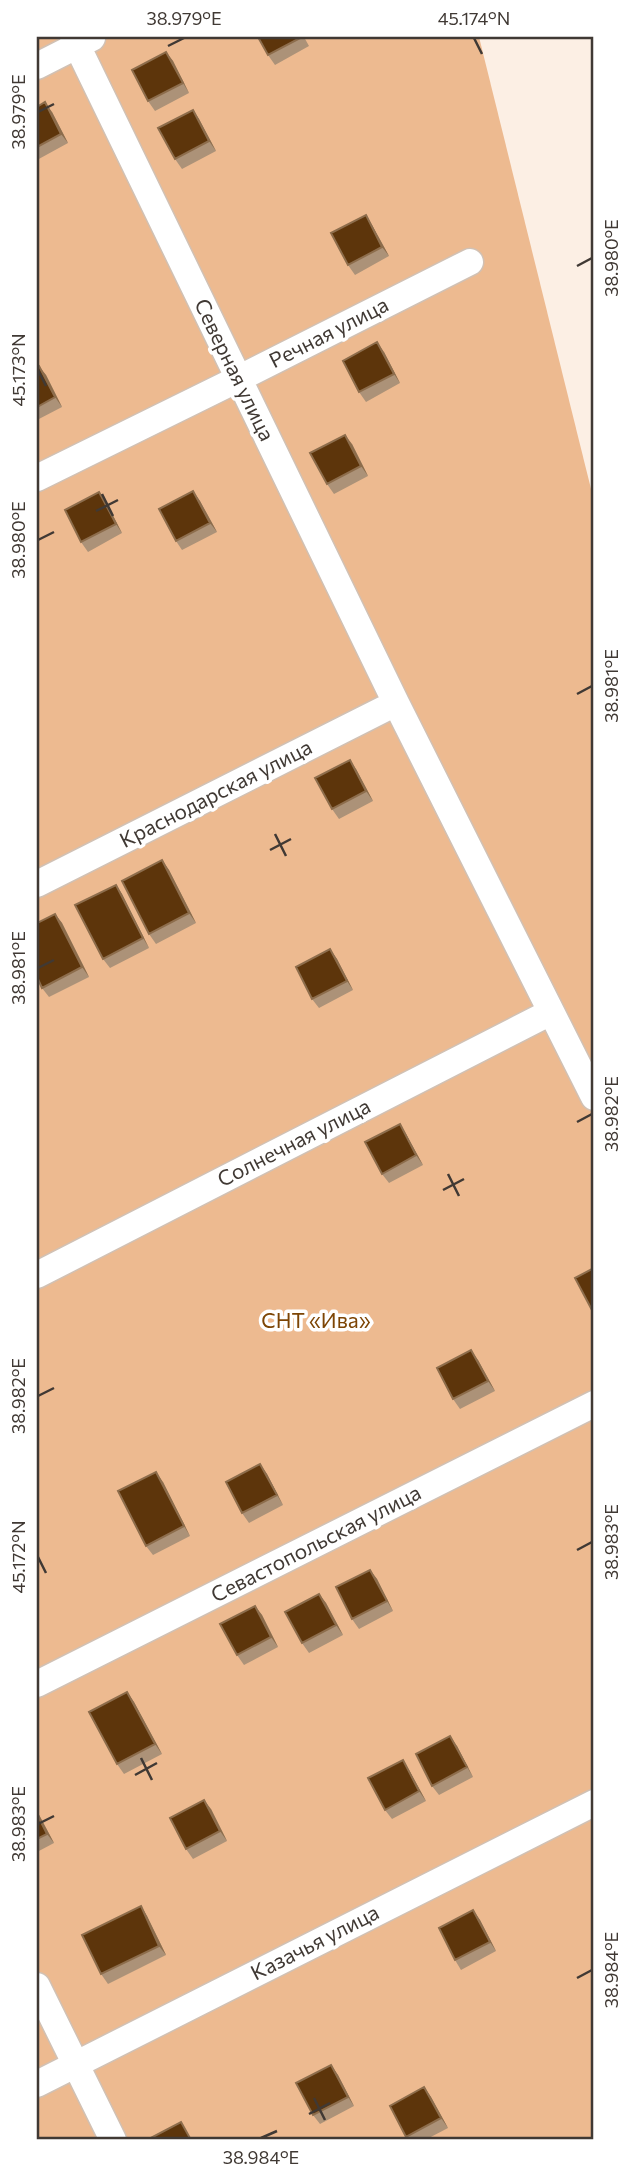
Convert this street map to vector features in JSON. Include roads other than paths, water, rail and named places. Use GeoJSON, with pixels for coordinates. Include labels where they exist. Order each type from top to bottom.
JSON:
{"type":"FeatureCollection","features":[{"type":"Feature","properties":{"kind":"street"},"geometry":{"type":"LineString","coordinates":[[37,66],[81,39]]}},
{"type":"Feature","properties":{"kind":"street","name":"Северная улица"},"geometry":{"type":"LineString","coordinates":[[81,39],[238,379],[396,703],[594,1097]]}},
{"type":"Feature","properties":{"kind":"street","name":"Речная улица"},"geometry":{"type":"LineString","coordinates":[[37,478],[470,262]]}},
{"type":"Feature","properties":{"kind":"street","name":"Краснодарская улица"},"geometry":{"type":"LineString","coordinates":[[37,884],[396,703]]}},
{"type":"Feature","properties":{"kind":"street","name":"Солнечная улица"},"geometry":{"type":"LineString","coordinates":[[37,1275],[551,1012]]}},
{"type":"Feature","properties":{"kind":"street","name":"Севастопольская улица"},"geometry":{"type":"LineString","coordinates":[[37,1684],[594,1404]]}},
{"type":"Feature","properties":{"kind":"street","name":"Казачья улица"},"geometry":{"type":"LineString","coordinates":[[37,2084],[594,1803]]}},
{"type":"Feature","properties":{"kind":"street"},"geometry":{"type":"LineString","coordinates":[[37,1986],[113,2140]]}},
{"type":"Feature","properties":{"kind":"park label","name":"СНТ «Ива»"},"geometry":{"type":"Point","coordinates":[316,1321]}}]}
